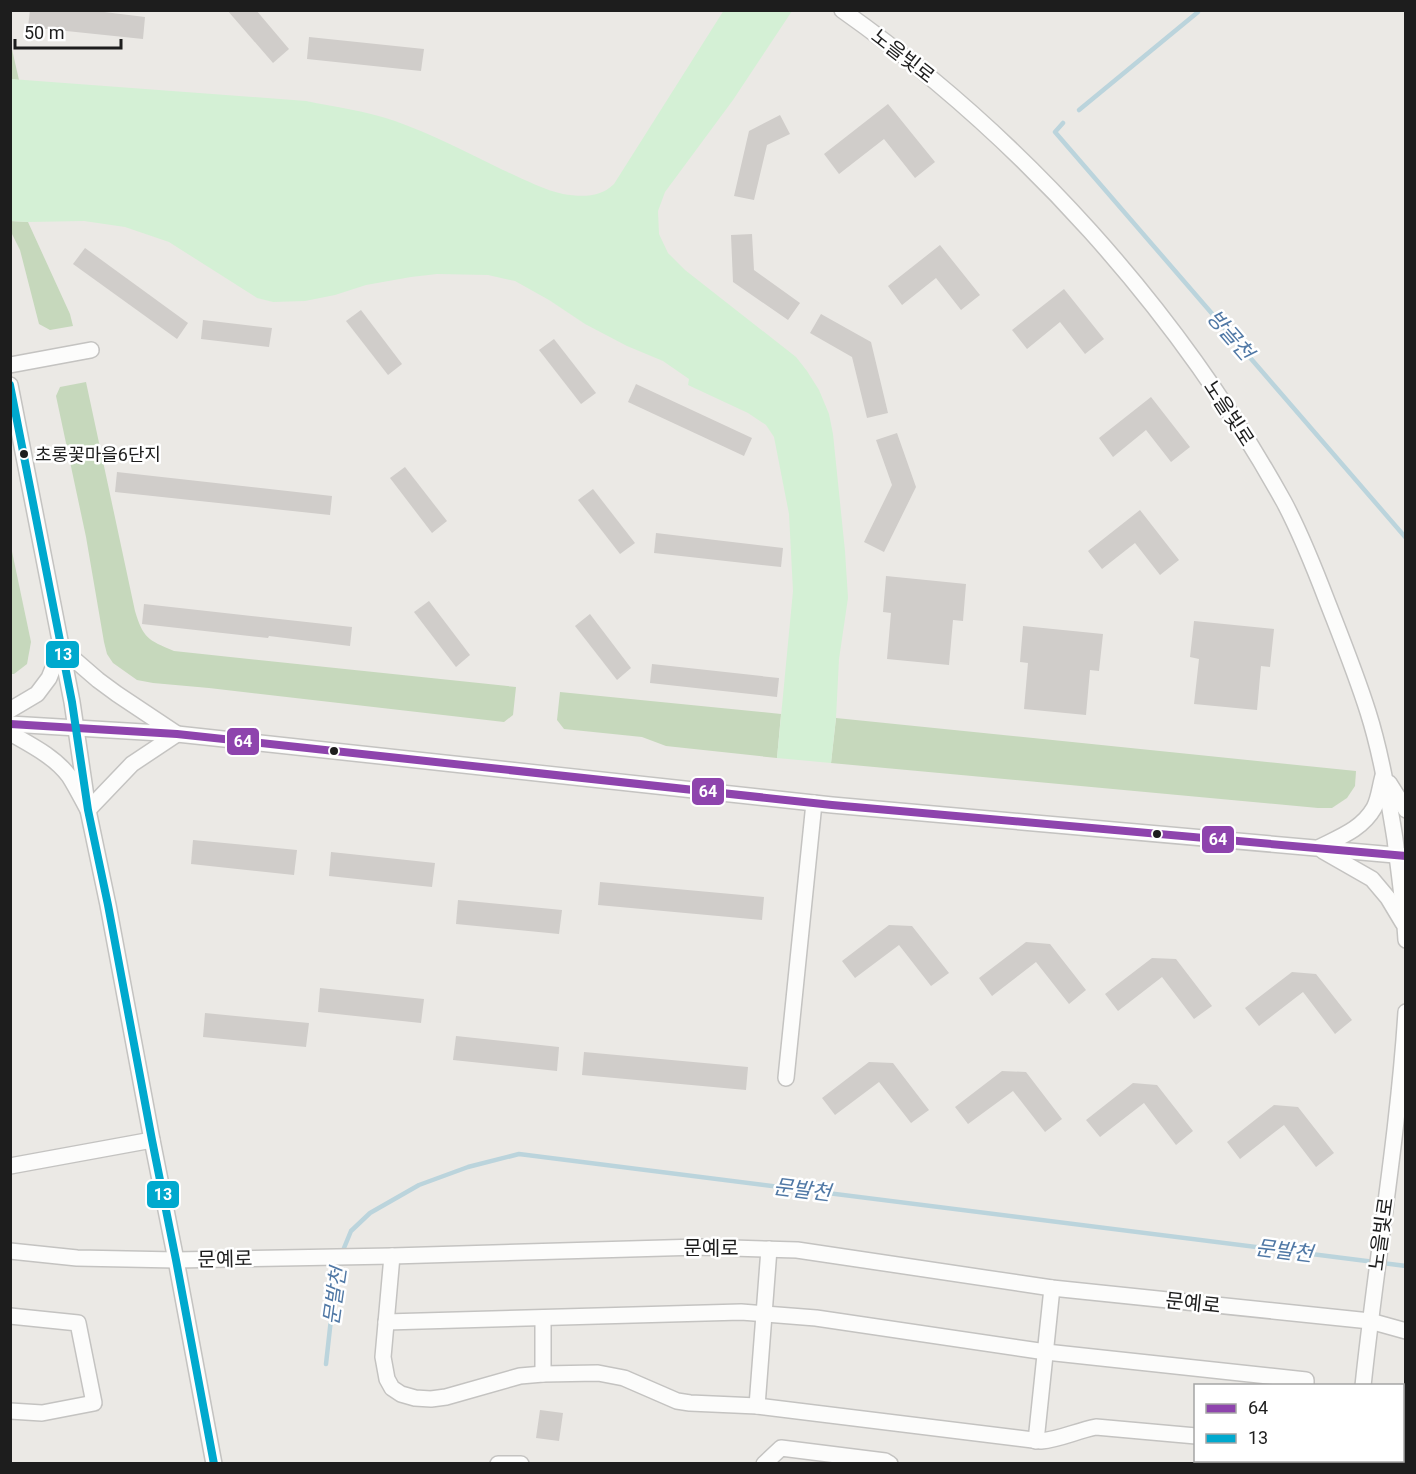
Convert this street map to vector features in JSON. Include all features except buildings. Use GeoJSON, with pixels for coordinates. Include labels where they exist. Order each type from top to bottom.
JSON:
{"type":"FeatureCollection","features":[{"type":"Feature","properties":{"kind":"street","name":"노을빛로"},"geometry":{"type":"LineString","coordinates":[[842,10],[945,90],[1041,178],[1090,230],[1192,357],[1223,402],[1285,503],[1333,615],[1368,713],[1401,856],[1406,940]]}},
{"type":"Feature","properties":{"kind":"street"},"geometry":{"type":"LineString","coordinates":[[10,365],[91,350]]}},
{"type":"Feature","properties":{"kind":"street"},"geometry":{"type":"LineString","coordinates":[[10,385],[62,648],[88,810],[214,1464]]}},
{"type":"Feature","properties":{"kind":"street"},"geometry":{"type":"LineString","coordinates":[[10,710],[37,694],[49,678],[62,648]]}},
{"type":"Feature","properties":{"kind":"street"},"geometry":{"type":"LineString","coordinates":[[62,648],[98,680],[177,734]]}},
{"type":"Feature","properties":{"kind":"street"},"geometry":{"type":"LineString","coordinates":[[10,724],[177,734],[814,803],[1401,856]]}},
{"type":"Feature","properties":{"kind":"street"},"geometry":{"type":"LineString","coordinates":[[10,733],[53,760],[68,775],[88,810]]}},
{"type":"Feature","properties":{"kind":"street"},"geometry":{"type":"LineString","coordinates":[[88,810],[132,764],[177,734]]}},
{"type":"Feature","properties":{"kind":"street"},"geometry":{"type":"LineString","coordinates":[[1383,773],[1406,810]]}},
{"type":"Feature","properties":{"kind":"street"},"geometry":{"type":"LineString","coordinates":[[1317,848],[1351,832],[1365,821],[1375,807],[1383,773]]}},
{"type":"Feature","properties":{"kind":"street"},"geometry":{"type":"LineString","coordinates":[[786,1078],[814,803]]}},
{"type":"Feature","properties":{"kind":"street"},"geometry":{"type":"LineString","coordinates":[[1317,848],[1372,879],[1388,898],[1405,925]]}},
{"type":"Feature","properties":{"kind":"street","name":"노을빛로"},"geometry":{"type":"LineString","coordinates":[[1363,1384],[1402,1072],[1406,1012]]}},
{"type":"Feature","properties":{"kind":"street"},"geometry":{"type":"LineString","coordinates":[[10,1166],[152,1140]]}},
{"type":"Feature","properties":{"kind":"street","name":"문예로"},"geometry":{"type":"LineString","coordinates":[[10,1251],[77,1258],[176,1260],[699,1247],[797,1250],[1053,1288],[1370,1321],[1406,1331]]}},
{"type":"Feature","properties":{"kind":"street"},"geometry":{"type":"LineString","coordinates":[[757,1406],[769,1249]]}},
{"type":"Feature","properties":{"kind":"street"},"geometry":{"type":"LineString","coordinates":[[392,1256],[382,1357],[387,1379],[392,1388],[401,1394],[415,1398],[446,1397],[520,1376],[598,1373],[624,1378],[677,1401],[757,1406],[1036,1441],[1055,1440],[1096,1427],[1194,1436]]}},
{"type":"Feature","properties":{"kind":"street"},"geometry":{"type":"LineString","coordinates":[[1036,1441],[1053,1288]]}},
{"type":"Feature","properties":{"kind":"street"},"geometry":{"type":"LineString","coordinates":[[386,1322],[706,1312],[763,1314],[828,1320],[1046,1352],[1306,1380],[1306,1384]]}},
{"type":"Feature","properties":{"kind":"street"},"geometry":{"type":"LineString","coordinates":[[10,1316],[78,1323],[94,1403],[42,1413],[10,1411]]}},
{"type":"Feature","properties":{"kind":"street"},"geometry":{"type":"LineString","coordinates":[[543,1318],[543,1374]]}},
{"type":"Feature","properties":{"kind":"street"},"geometry":{"type":"LineString","coordinates":[[764,1464],[781,1448],[885,1461],[890,1464]]}},
{"type":"Feature","properties":{"kind":"street"},"geometry":{"type":"LineString","coordinates":[[498,1464],[521,1464]]}},
{"type":"Feature","properties":{"kind":"green space"},"geometry":{"type":"Polygon","coordinates":[[[724,10],[792,11],[733,100],[665,192],[658,211],[659,234],[668,253],[685,270],[796,357],[819,390],[829,414],[833,434],[848,598],[839,659],[831,763],[777,758],[793,591],[789,514],[774,437],[766,425],[748,413],[688,385],[689,379],[663,361],[627,346],[585,324],[515,281],[488,275],[437,274],[366,285],[335,295],[305,301],[273,302],[257,298],[169,242],[125,227],[84,221],[11,221],[11,79],[306,101],[384,118],[409,126],[548,190],[577,196],[603,192],[614,184],[724,10]]]}},
{"type":"Feature","properties":{"kind":"green space"},"geometry":{"type":"Polygon","coordinates":[[[11,45],[19,80],[11,79],[11,45]]]}},
{"type":"Feature","properties":{"kind":"green space"},"geometry":{"type":"Polygon","coordinates":[[[10,221],[28,222],[70,314],[73,326],[50,330],[39,324],[20,250],[11,232],[10,221]]]}},
{"type":"Feature","properties":{"kind":"green space"},"geometry":{"type":"Polygon","coordinates":[[[86,382],[135,611],[144,633],[152,641],[174,651],[516,687],[513,715],[504,722],[153,683],[137,680],[113,663],[107,654],[104,642],[86,537],[56,396],[60,387],[86,382]]]}},
{"type":"Feature","properties":{"kind":"green space"},"geometry":{"type":"Polygon","coordinates":[[[10,542],[31,642],[27,664],[14,674],[10,674],[10,542]]]}},
{"type":"Feature","properties":{"kind":"green space"},"geometry":{"type":"Polygon","coordinates":[[[560,692],[781,714],[777,758],[666,746],[642,737],[564,729],[557,720],[560,692]]]}},
{"type":"Feature","properties":{"kind":"green space"},"geometry":{"type":"Polygon","coordinates":[[[836,718],[1356,771],[1355,786],[1347,798],[1332,808],[1318,808],[831,763],[836,718]]]}},
{"type":"Feature","properties":{"kind":"waterway"},"geometry":{"type":"LineString","coordinates":[[1079,110],[1198,12]]}},
{"type":"Feature","properties":{"kind":"waterway","name":"방골천"},"geometry":{"type":"LineString","coordinates":[[1063,123],[1055,132],[1406,538]]}},
{"type":"Feature","properties":{"kind":"waterway","name":"문발천"},"geometry":{"type":"LineString","coordinates":[[326,1364],[337,1265],[351,1231],[370,1213],[419,1185],[468,1167],[519,1154],[1406,1266]]}},
{"type":"Feature","properties":{"kind":"transit line","name":"13"},"geometry":{"type":"LineString","coordinates":[[10,385],[72,702],[88,810],[214,1464]]}},
{"type":"Feature","properties":{"kind":"transit line","name":"64"},"geometry":{"type":"LineString","coordinates":[[10,724],[177,734],[832,805],[1406,856]]}},
{"type":"Feature","properties":{"kind":"place","name":"초롱꽃마을6단지"},"geometry":{"type":"Point","coordinates":[24,454]}}]}
